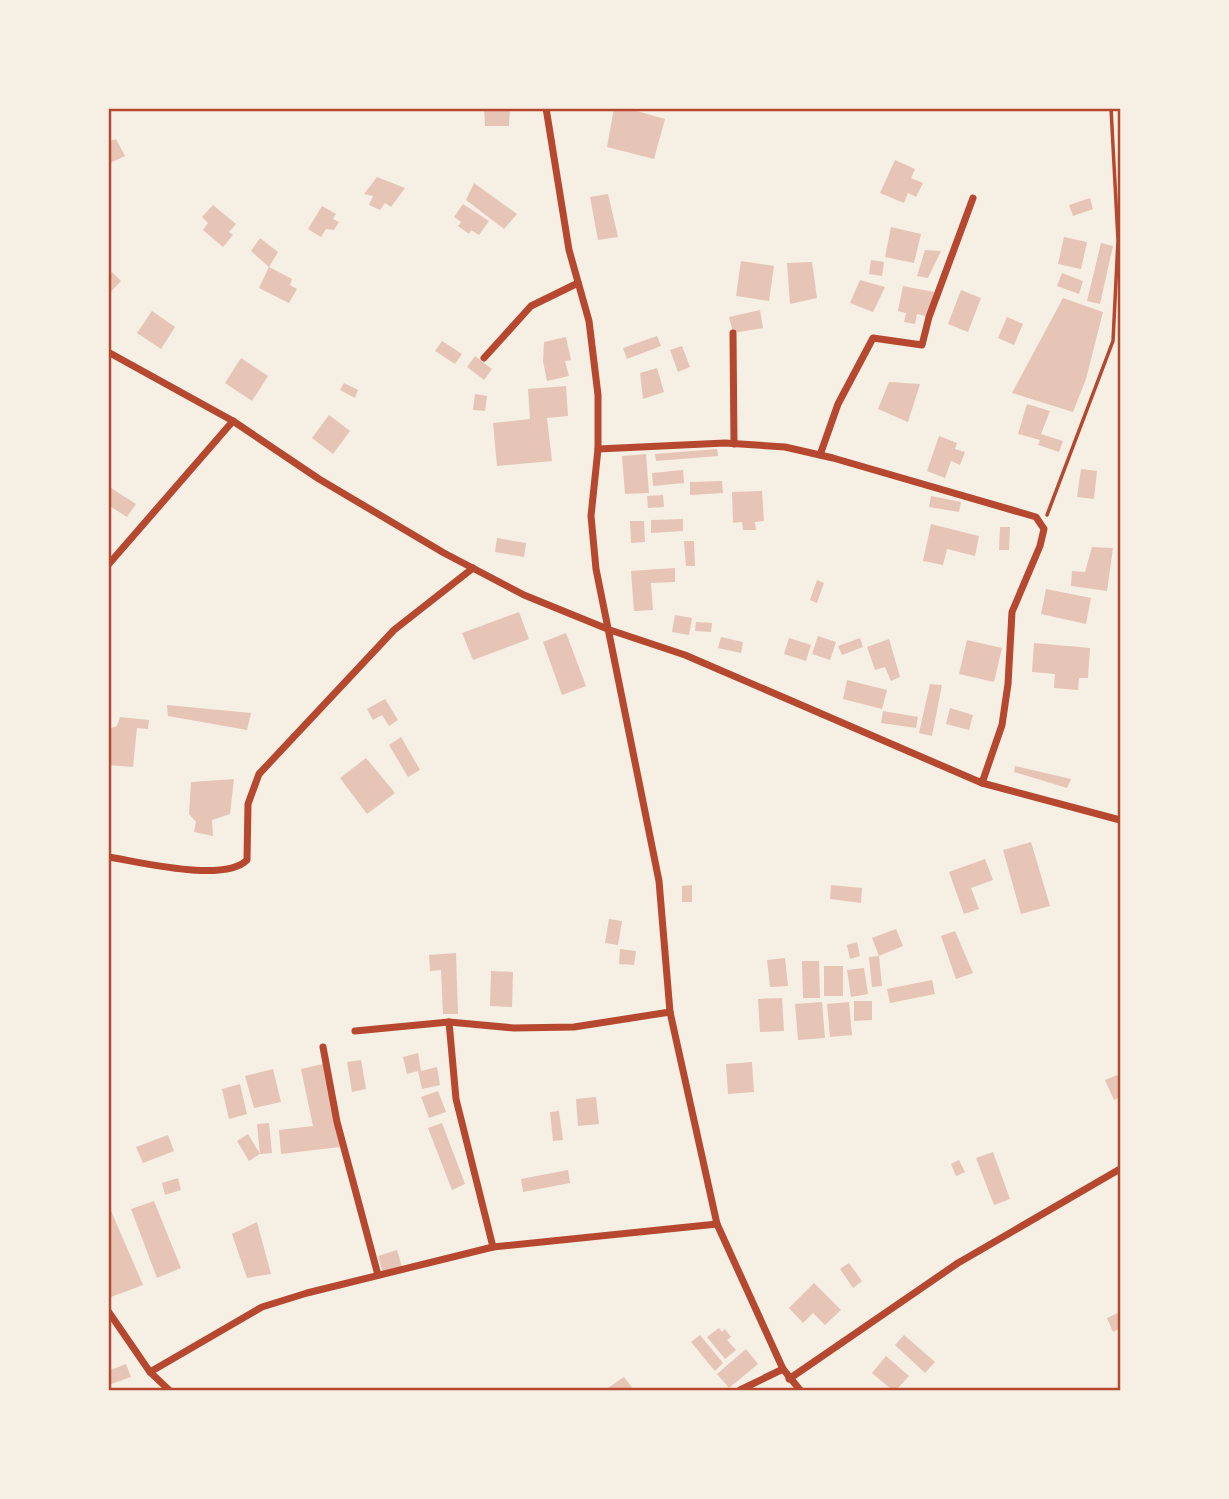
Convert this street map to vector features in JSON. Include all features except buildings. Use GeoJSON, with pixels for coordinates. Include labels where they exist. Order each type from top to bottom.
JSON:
{"type":"FeatureCollection","features":[{"type":"Feature","properties":{"kind":"street"},"geometry":{"type":"LineString","coordinates":[[546,108],[569,250],[589,321],[598,395],[597,449],[591,516],[596,569],[659,880],[670,1012],[717,1224],[783,1369],[800,1391]]}},
{"type":"Feature","properties":{"kind":"street"},"geometry":{"type":"LineString","coordinates":[[820,455],[838,404],[873,338],[922,345],[929,317],[973,198]]}},
{"type":"Feature","properties":{"kind":"street"},"geometry":{"type":"LineString","coordinates":[[484,358],[531,306],[578,283]]}},
{"type":"Feature","properties":{"kind":"street"},"geometry":{"type":"LineString","coordinates":[[733,333],[734,444]]}},
{"type":"Feature","properties":{"kind":"street"},"geometry":{"type":"LineString","coordinates":[[108,352],[233,421],[318,479],[524,595],[610,630],[685,656],[982,783],[1121,820]]}},
{"type":"Feature","properties":{"kind":"street"},"geometry":{"type":"LineString","coordinates":[[108,565],[233,421]]}},
{"type":"Feature","properties":{"kind":"street"},"geometry":{"type":"LineString","coordinates":[[597,449],[734,444],[785,447],[1037,517],[1043,527],[1040,546],[1012,612],[1008,684],[1002,725],[982,783]]}},
{"type":"Feature","properties":{"kind":"street"},"geometry":{"type":"LineString","coordinates":[[108,857],[215,871],[239,867],[247,860],[248,804],[259,774],[394,630],[473,568]]}},
{"type":"Feature","properties":{"kind":"street"},"geometry":{"type":"LineString","coordinates":[[355,1031],[449,1022],[514,1028],[574,1027],[670,1012]]}},
{"type":"Feature","properties":{"kind":"street"},"geometry":{"type":"LineString","coordinates":[[449,1022],[456,1099],[493,1247]]}},
{"type":"Feature","properties":{"kind":"street"},"geometry":{"type":"LineString","coordinates":[[323,1047],[337,1122],[378,1275]]}},
{"type":"Feature","properties":{"kind":"street"},"geometry":{"type":"LineString","coordinates":[[789,1379],[958,1263],[1121,1169]]}},
{"type":"Feature","properties":{"kind":"street"},"geometry":{"type":"LineString","coordinates":[[150,1372],[262,1307],[378,1275],[493,1247],[717,1224]]}},
{"type":"Feature","properties":{"kind":"street"},"geometry":{"type":"LineString","coordinates":[[108,1311],[150,1372],[169,1391]]}},
{"type":"Feature","properties":{"kind":"street"},"geometry":{"type":"LineString","coordinates":[[740,1391],[783,1369]]}},
{"type":"Feature","properties":{"kind":"path"},"geometry":{"type":"LineString","coordinates":[[1043,527],[1113,341],[1118,240],[1111,108]]}}]}
